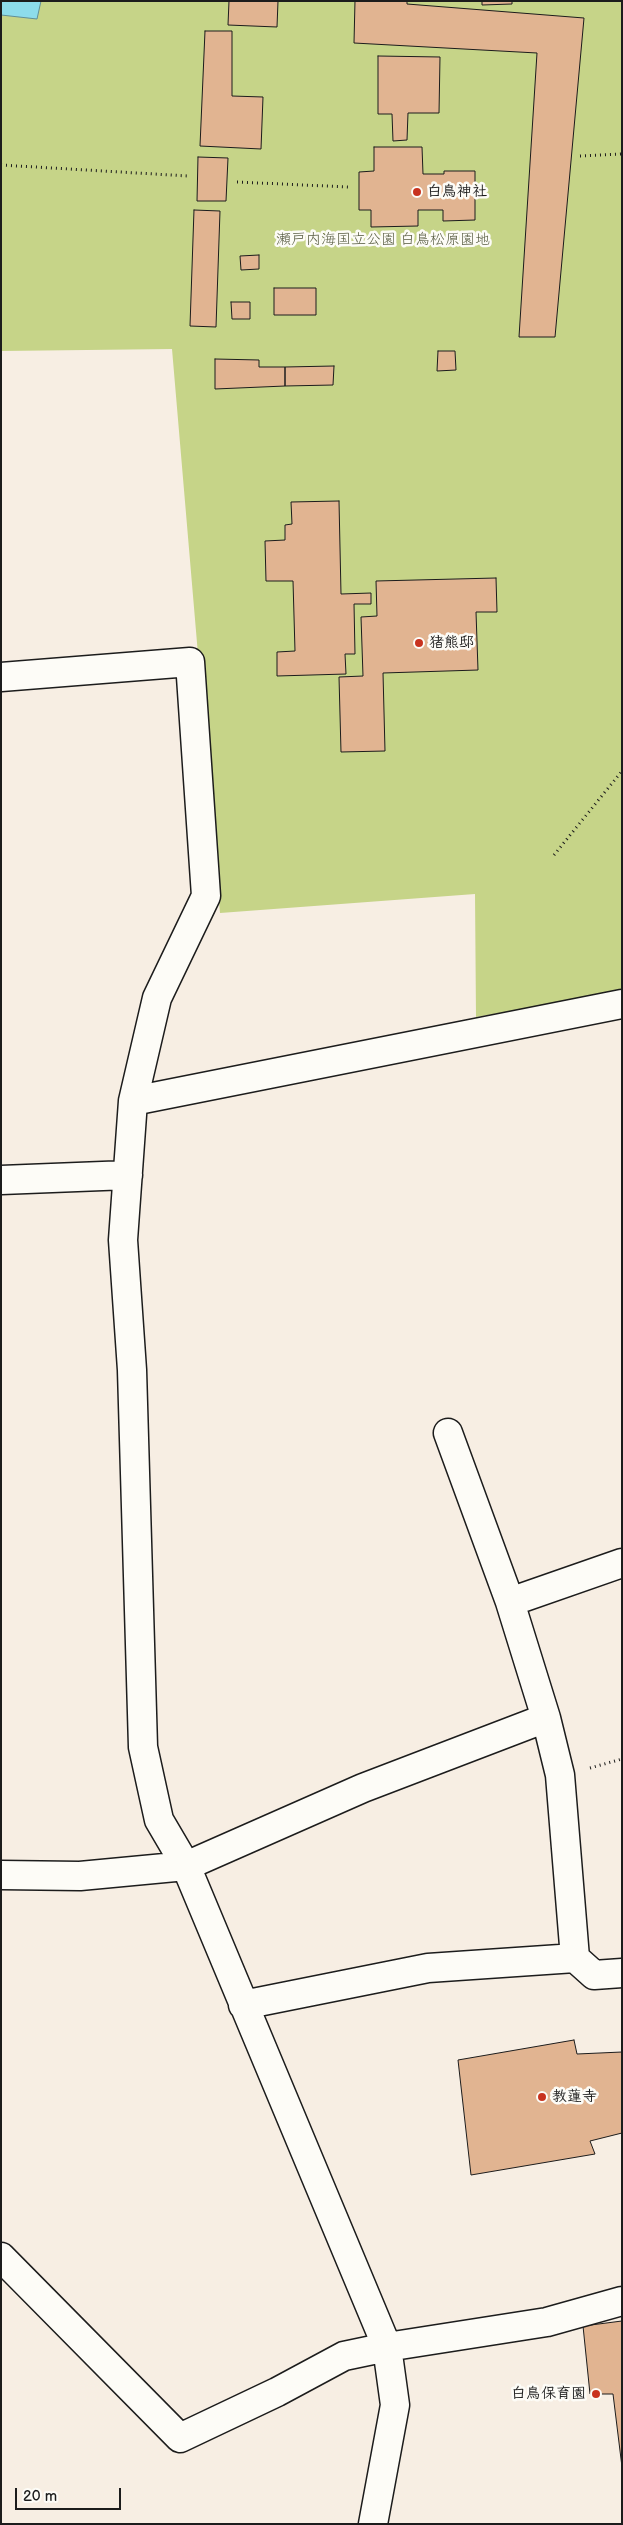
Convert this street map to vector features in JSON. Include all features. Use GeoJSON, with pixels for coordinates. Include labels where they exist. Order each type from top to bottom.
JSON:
{"type":"FeatureCollection","features":[{"type":"Feature","properties":{"kind":"street"},"geometry":{"type":"LineString","coordinates":[[1,677],[190,662],[206,896],[158,998],[133,1101],[123,1240],[132,1370],[143,1746],[159,1820],[186,1866],[386,2347],[395,2405],[374,2524]]}},
{"type":"Feature","properties":{"kind":"street"},"geometry":{"type":"LineString","coordinates":[[133,1101],[622,1004]]}},
{"type":"Feature","properties":{"kind":"street"},"geometry":{"type":"LineString","coordinates":[[1,1180],[128,1175]]}},
{"type":"Feature","properties":{"kind":"street"},"geometry":{"type":"LineString","coordinates":[[448,1433],[510,1602],[546,1718],[560,1776],[575,1958],[594,1975],[622,1973]]}},
{"type":"Feature","properties":{"kind":"street"},"geometry":{"type":"LineString","coordinates":[[510,1602],[622,1564]]}},
{"type":"Feature","properties":{"kind":"street"},"geometry":{"type":"LineString","coordinates":[[1,1875],[80,1876],[186,1866],[363,1788],[546,1718]]}},
{"type":"Feature","properties":{"kind":"street"},"geometry":{"type":"LineString","coordinates":[[243,2005],[428,1968],[575,1958]]}},
{"type":"Feature","properties":{"kind":"street"},"geometry":{"type":"LineString","coordinates":[[1,2257],[180,2438],[277,2392],[344,2356],[386,2347],[547,2322],[622,2301]]}},
{"type":"Feature","properties":{"kind":"path"},"geometry":{"type":"LineString","coordinates":[[580,156],[622,154]]}},
{"type":"Feature","properties":{"kind":"path"},"geometry":{"type":"LineString","coordinates":[[1,165],[188,176]]}},
{"type":"Feature","properties":{"kind":"path"},"geometry":{"type":"LineString","coordinates":[[237,182],[348,188]]}},
{"type":"Feature","properties":{"kind":"path"},"geometry":{"type":"LineString","coordinates":[[554,855],[622,771]]}},
{"type":"Feature","properties":{"kind":"green space","name":"瀬戸内海国立公園 白鳥松原園地"},"geometry":{"type":"Polygon","coordinates":[[[1,1],[622,1],[622,992],[476,1017],[475,894],[220,913],[172,349],[1,351],[1,1]]]}},
{"type":"Feature","properties":{"kind":"water"},"geometry":{"type":"Polygon","coordinates":[[[1,1],[41,1],[37,19],[1,15],[1,1]]]}},
{"type":"Feature","properties":{"kind":"building"},"geometry":{"type":"Polygon","coordinates":[[[229,1],[278,1],[277,27],[228,25],[229,1]]]}},
{"type":"Feature","properties":{"kind":"building"},"geometry":{"type":"Polygon","coordinates":[[[355,1],[407,1],[407,4],[584,18],[555,337],[519,337],[537,53],[354,43],[355,1]]]}},
{"type":"Feature","properties":{"kind":"building"},"geometry":{"type":"Polygon","coordinates":[[[482,1],[512,1],[512,4],[482,5],[482,1]]]}},
{"type":"Feature","properties":{"kind":"building"},"geometry":{"type":"Polygon","coordinates":[[[205,31],[232,31],[232,96],[263,97],[261,149],[200,146],[205,31]]]}},
{"type":"Feature","properties":{"kind":"building"},"geometry":{"type":"Polygon","coordinates":[[[378,56],[440,57],[439,113],[408,113],[407,140],[393,141],[392,114],[378,114],[378,56]]]}},
{"type":"Feature","properties":{"kind":"building","name":"白鳥神社"},"geometry":{"type":"Polygon","coordinates":[[[374,147],[422,147],[423,174],[444,174],[444,171],[475,171],[475,220],[443,221],[443,210],[418,210],[418,226],[371,227],[371,210],[359,210],[359,172],[374,171],[374,147]]]}},
{"type":"Feature","properties":{"kind":"building"},"geometry":{"type":"Polygon","coordinates":[[[198,157],[228,158],[226,201],[197,201],[198,157]]]}},
{"type":"Feature","properties":{"kind":"building"},"geometry":{"type":"Polygon","coordinates":[[[194,210],[220,211],[216,327],[190,326],[194,210]]]}},
{"type":"Feature","properties":{"kind":"building"},"geometry":{"type":"Polygon","coordinates":[[[259,255],[259,269],[241,270],[240,256],[259,255]]]}},
{"type":"Feature","properties":{"kind":"building"},"geometry":{"type":"Polygon","coordinates":[[[274,288],[316,288],[316,315],[274,315],[274,288]]]}},
{"type":"Feature","properties":{"kind":"building"},"geometry":{"type":"Polygon","coordinates":[[[231,302],[250,302],[250,319],[232,319],[231,302]]]}},
{"type":"Feature","properties":{"kind":"building"},"geometry":{"type":"Polygon","coordinates":[[[438,351],[455,351],[456,370],[437,371],[438,351]]]}},
{"type":"Feature","properties":{"kind":"building"},"geometry":{"type":"Polygon","coordinates":[[[215,359],[259,360],[259,367],[285,367],[285,386],[215,389],[215,359]]]}},
{"type":"Feature","properties":{"kind":"building"},"geometry":{"type":"Polygon","coordinates":[[[334,366],[333,385],[285,386],[285,367],[334,366]]]}},
{"type":"Feature","properties":{"kind":"building"},"geometry":{"type":"Polygon","coordinates":[[[339,501],[341,594],[371,593],[371,604],[354,604],[355,654],[345,654],[346,674],[277,676],[277,652],[295,651],[293,581],[266,581],[265,541],[285,540],[285,525],[292,524],[291,502],[339,501]]]}},
{"type":"Feature","properties":{"kind":"building","name":"猪熊邸"},"geometry":{"type":"Polygon","coordinates":[[[496,578],[497,612],[476,612],[478,670],[383,673],[385,751],[341,752],[339,677],[363,676],[361,617],[377,616],[376,581],[496,578]]]}},
{"type":"Feature","properties":{"kind":"building","name":"教蓮寺"},"geometry":{"type":"Polygon","coordinates":[[[574,2040],[577,2054],[622,2052],[622,2133],[590,2141],[595,2154],[471,2175],[458,2060],[574,2040]]]}},
{"type":"Feature","properties":{"kind":"building","name":"白鳥保育園"},"geometry":{"type":"Polygon","coordinates":[[[622,2321],[622,2467],[613,2394],[590,2394],[583,2326],[622,2321]]]}},
{"type":"Feature","properties":{"kind":"place","name":"白鳥神社"},"geometry":{"type":"Point","coordinates":[417,192]}},
{"type":"Feature","properties":{"kind":"place","name":"猪熊邸"},"geometry":{"type":"Point","coordinates":[419,643]}},
{"type":"Feature","properties":{"kind":"place","name":"教蓮寺"},"geometry":{"type":"Point","coordinates":[542,2097]}},
{"type":"Feature","properties":{"kind":"place","name":"白鳥保育園"},"geometry":{"type":"Point","coordinates":[596,2394]}}]}
